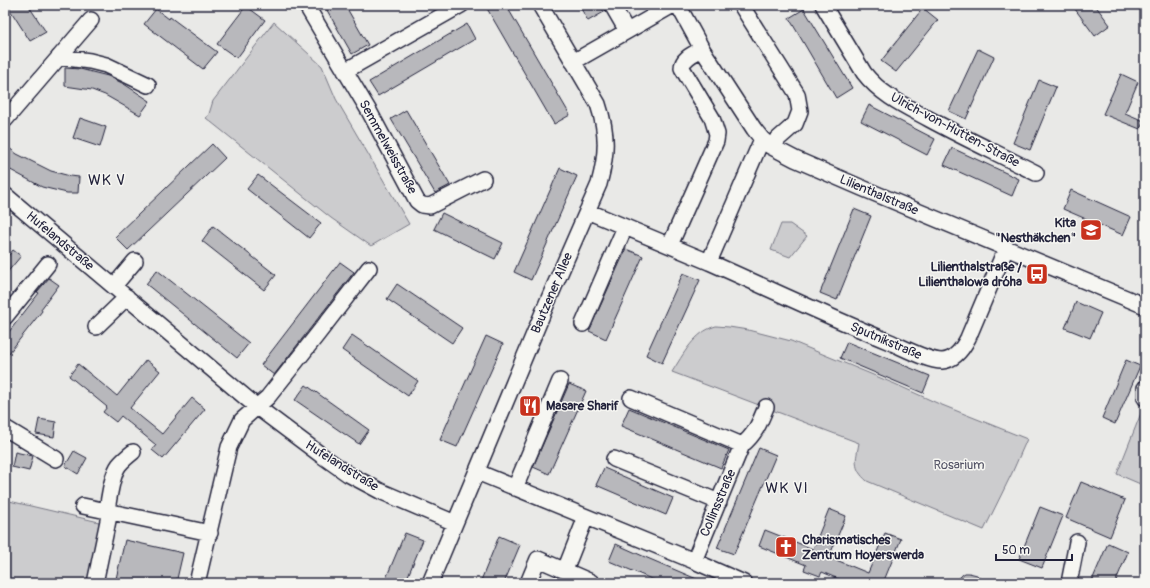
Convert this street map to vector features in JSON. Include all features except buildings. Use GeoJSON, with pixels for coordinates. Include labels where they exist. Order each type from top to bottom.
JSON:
{"type":"FeatureCollection","features":[{"type":"Feature","properties":{"kind":"street","name":"Semmelweisstraße"},"geometry":{"type":"LineString","coordinates":[[306,5],[369,111],[417,201],[422,205],[430,206],[483,179]]}},
{"type":"Feature","properties":{"kind":"street"},"geometry":{"type":"LineString","coordinates":[[345,71],[461,5]]}},
{"type":"Feature","properties":{"kind":"street","name":"Bautzener Allee"},"geometry":{"type":"LineString","coordinates":[[430,583],[547,303],[599,184],[605,164],[605,135],[603,118],[598,104],[540,5]]}},
{"type":"Feature","properties":{"kind":"street"},"geometry":{"type":"LineString","coordinates":[[612,5],[627,31]]}},
{"type":"Feature","properties":{"kind":"street"},"geometry":{"type":"LineString","coordinates":[[573,62],[673,5]]}},
{"type":"Feature","properties":{"kind":"street","name":"Lilienthalstraße"},"geometry":{"type":"LineString","coordinates":[[678,5],[702,49],[754,129],[766,142],[790,157],[1145,306]]}},
{"type":"Feature","properties":{"kind":"street"},"geometry":{"type":"LineString","coordinates":[[709,262],[766,142],[795,124],[800,111],[797,94],[741,5]]}},
{"type":"Feature","properties":{"kind":"street","name":"Ulrich-von-Hutten-Straße"},"geometry":{"type":"LineString","coordinates":[[823,5],[864,73],[879,90],[941,125],[1036,173]]}},
{"type":"Feature","properties":{"kind":"street"},"geometry":{"type":"LineString","coordinates":[[5,120],[91,20]]}},
{"type":"Feature","properties":{"kind":"street"},"geometry":{"type":"LineString","coordinates":[[670,245],[716,141],[717,134],[712,118],[682,68],[682,63],[686,58],[702,49]]}},
{"type":"Feature","properties":{"kind":"street"},"geometry":{"type":"LineString","coordinates":[[58,58],[90,60],[106,65],[148,85]]}},
{"type":"Feature","properties":{"kind":"street","name":"Hufelandstraße"},"geometry":{"type":"LineString","coordinates":[[5,195],[257,407],[321,455],[348,474],[380,491],[455,523]]}},
{"type":"Feature","properties":{"kind":"street","name":"Sputnikstraße"},"geometry":{"type":"LineString","coordinates":[[587,211],[670,245],[844,323],[927,358],[943,361],[958,354],[963,348],[1006,248]]}},
{"type":"Feature","properties":{"kind":"street"},"geometry":{"type":"LineString","coordinates":[[583,324],[625,227]]}},
{"type":"Feature","properties":{"kind":"street"},"geometry":{"type":"LineString","coordinates":[[114,286],[135,261]]}},
{"type":"Feature","properties":{"kind":"street"},"geometry":{"type":"LineString","coordinates":[[5,317],[48,264]]}},
{"type":"Feature","properties":{"kind":"street"},"geometry":{"type":"LineString","coordinates":[[197,583],[210,533],[229,447],[242,420],[268,397],[318,336],[369,268]]}},
{"type":"Feature","properties":{"kind":"street"},"geometry":{"type":"LineString","coordinates":[[96,327],[127,297]]}},
{"type":"Feature","properties":{"kind":"street"},"geometry":{"type":"LineString","coordinates":[[515,488],[560,381]]}},
{"type":"Feature","properties":{"kind":"street"},"geometry":{"type":"LineString","coordinates":[[1145,388],[1145,398]]}},
{"type":"Feature","properties":{"kind":"street"},"geometry":{"type":"LineString","coordinates":[[631,398],[742,445]]}},
{"type":"Feature","properties":{"kind":"street","name":"Collinsstraße"},"geometry":{"type":"LineString","coordinates":[[694,561],[742,445],[758,427],[766,407]]}},
{"type":"Feature","properties":{"kind":"street"},"geometry":{"type":"LineString","coordinates":[[5,428],[56,459]]}},
{"type":"Feature","properties":{"kind":"street"},"geometry":{"type":"LineString","coordinates":[[95,583],[116,469],[133,452]]}},
{"type":"Feature","properties":{"kind":"street"},"geometry":{"type":"LineString","coordinates":[[614,459],[719,502]]}},
{"type":"Feature","properties":{"kind":"street"},"geometry":{"type":"LineString","coordinates":[[477,472],[744,583]]}},
{"type":"Feature","properties":{"kind":"street"},"geometry":{"type":"LineString","coordinates":[[83,506],[210,533]]}},
{"type":"Feature","properties":{"kind":"street"},"geometry":{"type":"LineString","coordinates":[[565,570],[586,517]]}},
{"type":"Feature","properties":{"kind":"street"},"geometry":{"type":"LineString","coordinates":[[1068,583],[1077,542]]}},
{"type":"Feature","properties":{"kind":"street"},"geometry":{"type":"LineString","coordinates":[[528,583],[538,559],[591,583]]}},
{"type":"Feature","properties":{"kind":"green space"},"geometry":{"type":"Polygon","coordinates":[[[274,22],[322,66],[336,99],[409,224],[371,246],[331,218],[206,118],[209,114],[213,101],[274,22]]]}},
{"type":"Feature","properties":{"kind":"green space"},"geometry":{"type":"Polygon","coordinates":[[[781,224],[790,224],[807,236],[790,257],[771,250],[781,224]]]}},
{"type":"Feature","properties":{"kind":"green space","name":"Rosarium"},"geometry":{"type":"Polygon","coordinates":[[[716,326],[748,330],[791,341],[937,403],[1027,439],[984,530],[867,481],[859,472],[856,464],[859,443],[672,372],[695,339],[701,333],[716,326]]]}},
{"type":"Feature","properties":{"kind":"green space"},"geometry":{"type":"Polygon","coordinates":[[[1145,403],[1145,486],[1117,474],[1145,403]]]}},
{"type":"Feature","properties":{"kind":"green space"},"geometry":{"type":"Polygon","coordinates":[[[5,500],[99,522],[100,530],[89,583],[5,583],[5,500]]]}},
{"type":"Feature","properties":{"kind":"place","name":"Kita \"Nesthäkchen\""},"geometry":{"type":"Point","coordinates":[1091,230]}},
{"type":"Feature","properties":{"kind":"place","name":"Lilienthalstraße / Lilienthalowa dróha"},"geometry":{"type":"Point","coordinates":[1037,274]}},
{"type":"Feature","properties":{"kind":"place","name":"Masare Sharif"},"geometry":{"type":"Point","coordinates":[530,406]}},
{"type":"Feature","properties":{"kind":"place","name":"Charismatisches Zentrum Hoyerswerda"},"geometry":{"type":"Point","coordinates":[786,547]}},
{"type":"Feature","properties":{"kind":"district","name":"WK V"},"geometry":{"type":"Point","coordinates":[107,180]}},
{"type":"Feature","properties":{"kind":"district","name":"WK VI"},"geometry":{"type":"Point","coordinates":[787,488]}}]}
